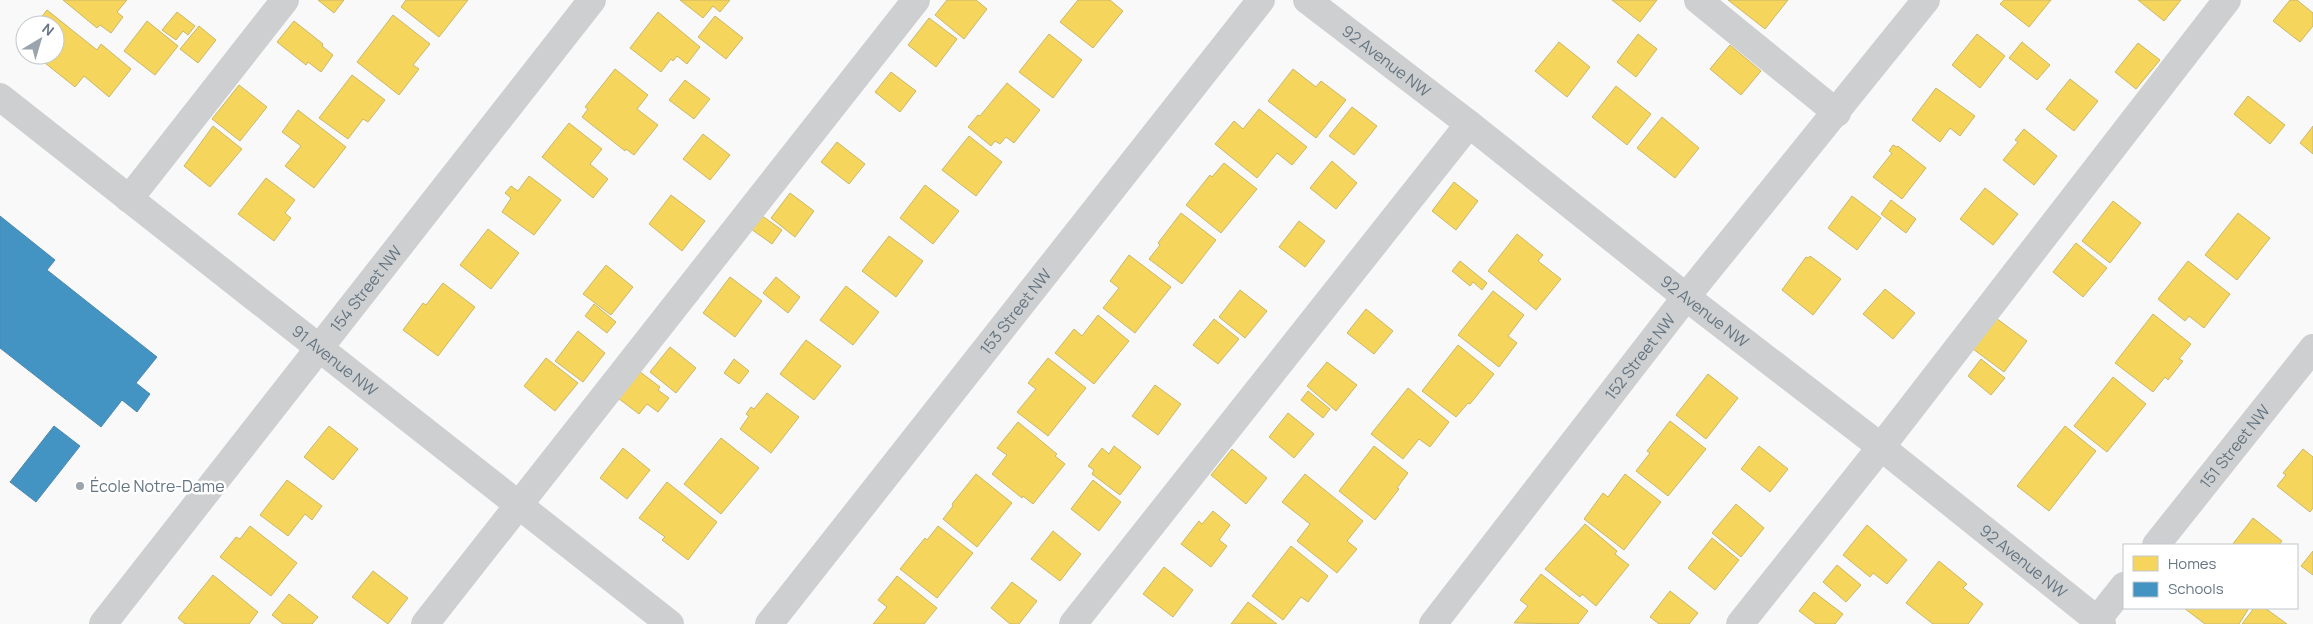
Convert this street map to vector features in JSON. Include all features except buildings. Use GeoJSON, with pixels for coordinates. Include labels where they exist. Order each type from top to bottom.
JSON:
{"type":"FeatureCollection","features":[{"type":"Feature","properties":{"kind":"street"},"geometry":{"type":"LineString","coordinates":[[129,199],[285,0]]}},
{"type":"Feature","properties":{"kind":"street","name":"154 Street NW"},"geometry":{"type":"LineString","coordinates":[[102,624],[592,0]]}},
{"type":"Feature","properties":{"kind":"street"},"geometry":{"type":"LineString","coordinates":[[425,624],[916,0]]}},
{"type":"Feature","properties":{"kind":"street","name":"153 Street NW"},"geometry":{"type":"LineString","coordinates":[[769,624],[1261,0]]}},
{"type":"Feature","properties":{"kind":"street","name":"92 Avenue NW"},"geometry":{"type":"LineString","coordinates":[[1307,0],[1469,124],[1686,297],[1881,447],[2098,623]]}},
{"type":"Feature","properties":{"kind":"street"},"geometry":{"type":"LineString","coordinates":[[1698,0],[1836,113]]}},
{"type":"Feature","properties":{"kind":"street","name":"152 Street NW"},"geometry":{"type":"LineString","coordinates":[[1433,624],[1686,297],[1926,0]]}},
{"type":"Feature","properties":{"kind":"street"},"geometry":{"type":"LineString","coordinates":[[1740,624],[1881,447],[2226,0]]}},
{"type":"Feature","properties":{"kind":"street","name":"91 Avenue NW"},"geometry":{"type":"LineString","coordinates":[[0,97],[670,624]]}},
{"type":"Feature","properties":{"kind":"street"},"geometry":{"type":"LineString","coordinates":[[1073,624],[1469,124]]}},
{"type":"Feature","properties":{"kind":"street","name":"151 Street NW"},"geometry":{"type":"LineString","coordinates":[[2157,544],[2313,348]]}},
{"type":"Feature","properties":{"kind":"street"},"geometry":{"type":"LineString","coordinates":[[2098,623],[2123,587]]}},
{"type":"Feature","properties":{"kind":"place","name":"École Notre-Dame"},"geometry":{"type":"Point","coordinates":[80,486]}}]}
